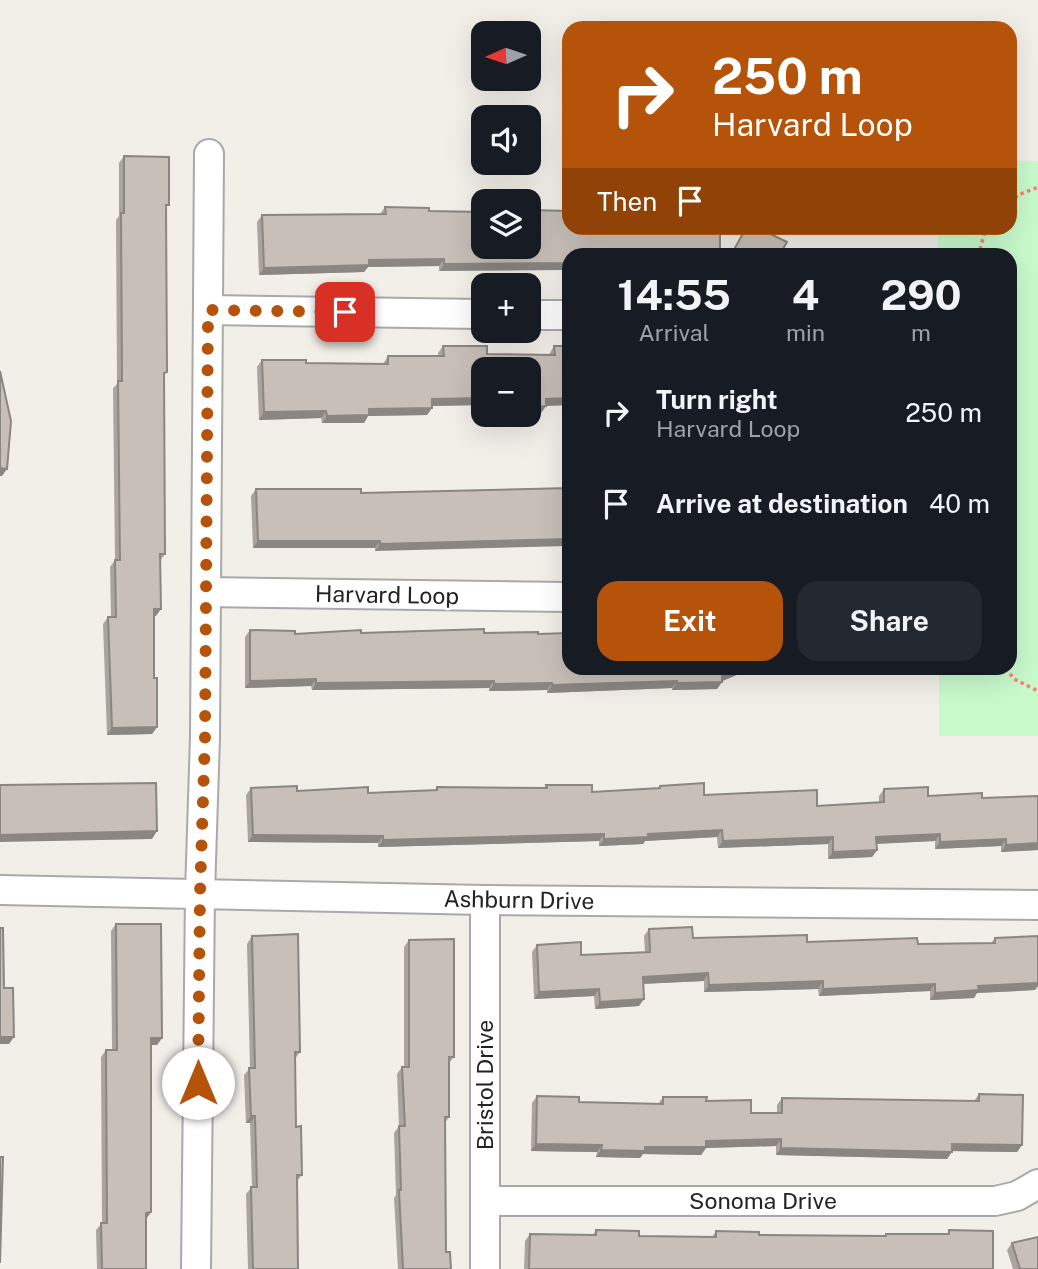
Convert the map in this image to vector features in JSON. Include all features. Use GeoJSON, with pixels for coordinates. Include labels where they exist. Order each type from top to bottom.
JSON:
{"type":"FeatureCollection","features":[{"type":"Feature","properties":{"kind":"street"},"geometry":{"type":"LineString","coordinates":[[196,1269],[200,893],[205,737],[209,154]]}},
{"type":"Feature","properties":{"kind":"street"},"geometry":{"type":"LineString","coordinates":[[208,310],[471,314]]}},
{"type":"Feature","properties":{"kind":"street"},"geometry":{"type":"LineString","coordinates":[[541,315],[562,315]]}},
{"type":"Feature","properties":{"kind":"street","name":"Harvard Loop"},"geometry":{"type":"LineString","coordinates":[[206,592],[562,597]]}},
{"type":"Feature","properties":{"kind":"street","name":"Ashburn Drive"},"geometry":{"type":"LineString","coordinates":[[0,890],[485,900],[1038,905]]}},
{"type":"Feature","properties":{"kind":"street","name":"Bristol Drive"},"geometry":{"type":"LineString","coordinates":[[485,900],[485,1269]]}},
{"type":"Feature","properties":{"kind":"street","name":"Sonoma Drive"},"geometry":{"type":"LineString","coordinates":[[485,1201],[995,1201],[1017,1196],[1038,1184]]}},
{"type":"Feature","properties":{"kind":"path"},"geometry":{"type":"LineString","coordinates":[[1017,196],[1038,187]]}},
{"type":"Feature","properties":{"kind":"path"},"geometry":{"type":"LineString","coordinates":[[1011,675],[1038,691]]}},
{"type":"Feature","properties":{"kind":"green space"},"geometry":{"type":"Polygon","coordinates":[[[1017,161],[1038,161],[1038,736],[939,736],[939,675],[1017,675],[1017,248],[938,248],[938,235],[1017,235],[1017,161]]]}},
{"type":"Feature","properties":{"kind":"building"},"geometry":{"type":"Polygon","coordinates":[[[124,156],[169,157],[169,205],[166,205],[167,372],[164,373],[165,554],[160,554],[161,609],[154,609],[157,727],[112,728],[108,617],[116,617],[115,560],[120,560],[118,381],[122,381],[121,213],[124,213],[124,156]]]}},
{"type":"Feature","properties":{"kind":"building"},"geometry":{"type":"Polygon","coordinates":[[[385,207],[471,212],[471,259],[541,259],[541,210],[562,211],[562,235],[720,235],[720,248],[562,248],[562,263],[444,264],[444,259],[369,260],[369,265],[264,268],[262,215],[386,214],[385,207]]]}},
{"type":"Feature","properties":{"kind":"building"},"geometry":{"type":"Polygon","coordinates":[[[742,235],[772,235],[787,242],[784,248],[735,248],[742,235]]]}},
{"type":"Feature","properties":{"kind":"building"},"geometry":{"type":"Polygon","coordinates":[[[443,346],[487,346],[487,354],[555,355],[554,346],[562,346],[562,398],[546,399],[546,406],[541,406],[541,357],[471,357],[471,398],[432,399],[432,408],[369,409],[369,415],[327,416],[326,411],[264,412],[262,360],[388,364],[388,356],[444,356],[443,346]]]}},
{"type":"Feature","properties":{"kind":"building"},"geometry":{"type":"Polygon","coordinates":[[[0,371],[11,421],[7,469],[0,468],[0,371]]]}},
{"type":"Feature","properties":{"kind":"building"},"geometry":{"type":"Polygon","coordinates":[[[562,488],[562,539],[380,544],[380,541],[258,541],[256,489],[361,489],[361,493],[562,488]]]}},
{"type":"Feature","properties":{"kind":"building"},"geometry":{"type":"Polygon","coordinates":[[[484,629],[484,633],[562,633],[562,675],[724,675],[722,682],[552,685],[494,684],[494,681],[250,681],[250,630],[295,631],[295,634],[361,630],[361,633],[484,629]]]}},
{"type":"Feature","properties":{"kind":"building"},"geometry":{"type":"Polygon","coordinates":[[[156,783],[157,831],[0,835],[0,785],[156,783]]]}},
{"type":"Feature","properties":{"kind":"building"},"geometry":{"type":"Polygon","coordinates":[[[704,783],[704,795],[817,790],[817,806],[884,802],[884,789],[928,787],[928,796],[982,793],[982,798],[1038,796],[1038,843],[1006,845],[1006,839],[940,842],[940,834],[876,837],[877,850],[833,852],[833,837],[723,841],[722,830],[604,839],[604,834],[383,840],[383,836],[253,835],[251,788],[297,786],[297,791],[368,787],[368,793],[437,790],[437,787],[547,788],[546,785],[592,785],[592,792],[704,783]]]}},
{"type":"Feature","properties":{"kind":"building"},"geometry":{"type":"Polygon","coordinates":[[[116,924],[161,924],[162,1038],[151,1038],[151,1212],[146,1213],[146,1269],[102,1269],[101,1223],[107,1223],[106,1050],[117,1050],[116,924]]]}},
{"type":"Feature","properties":{"kind":"building"},"geometry":{"type":"Polygon","coordinates":[[[692,927],[693,938],[807,935],[807,942],[917,938],[918,944],[995,943],[995,938],[1038,936],[1038,983],[978,986],[979,990],[935,993],[935,984],[823,989],[823,981],[709,985],[708,973],[643,977],[644,999],[600,1002],[599,989],[539,992],[537,945],[581,942],[581,955],[650,952],[649,929],[692,927]]]}},
{"type":"Feature","properties":{"kind":"building"},"geometry":{"type":"Polygon","coordinates":[[[0,928],[3,928],[4,988],[13,988],[14,1037],[0,1037],[0,928]]]}},
{"type":"Feature","properties":{"kind":"building"},"geometry":{"type":"Polygon","coordinates":[[[298,934],[300,1052],[295,1052],[296,1127],[301,1126],[302,1175],[297,1175],[298,1269],[253,1269],[251,1187],[257,1187],[255,1116],[251,1116],[249,1068],[255,1068],[252,936],[298,934]]]}},
{"type":"Feature","properties":{"kind":"building"},"geometry":{"type":"Polygon","coordinates":[[[454,939],[454,1057],[449,1057],[449,1117],[445,1117],[446,1252],[450,1252],[451,1269],[403,1269],[399,1126],[405,1126],[402,1067],[409,1067],[409,940],[454,939]]]}},
{"type":"Feature","properties":{"kind":"building"},"geometry":{"type":"Polygon","coordinates":[[[979,1094],[1023,1095],[1022,1145],[952,1144],[952,1152],[781,1148],[781,1139],[706,1141],[706,1147],[645,1147],[645,1151],[601,1150],[602,1145],[536,1144],[537,1096],[579,1097],[579,1102],[663,1104],[663,1097],[707,1097],[706,1101],[751,1100],[751,1113],[782,1113],[782,1098],[979,1101],[979,1094]]]}},
{"type":"Feature","properties":{"kind":"building"},"geometry":{"type":"Polygon","coordinates":[[[0,1157],[3,1157],[0,1263],[0,1157]]]}},
{"type":"Feature","properties":{"kind":"building"},"geometry":{"type":"Polygon","coordinates":[[[596,1230],[639,1231],[639,1236],[716,1237],[716,1231],[759,1232],[759,1235],[886,1236],[949,1234],[949,1230],[993,1231],[993,1269],[529,1269],[530,1234],[596,1235],[596,1230]]]}},
{"type":"Feature","properties":{"kind":"building"},"geometry":{"type":"Polygon","coordinates":[[[1038,1237],[1038,1269],[1020,1269],[1012,1243],[1038,1237]]]}},
{"type":"Feature","properties":{"kind":"route"},"geometry":{"type":"LineString","coordinates":[[198,1083],[205,737],[208,310],[345,312]]}}]}
